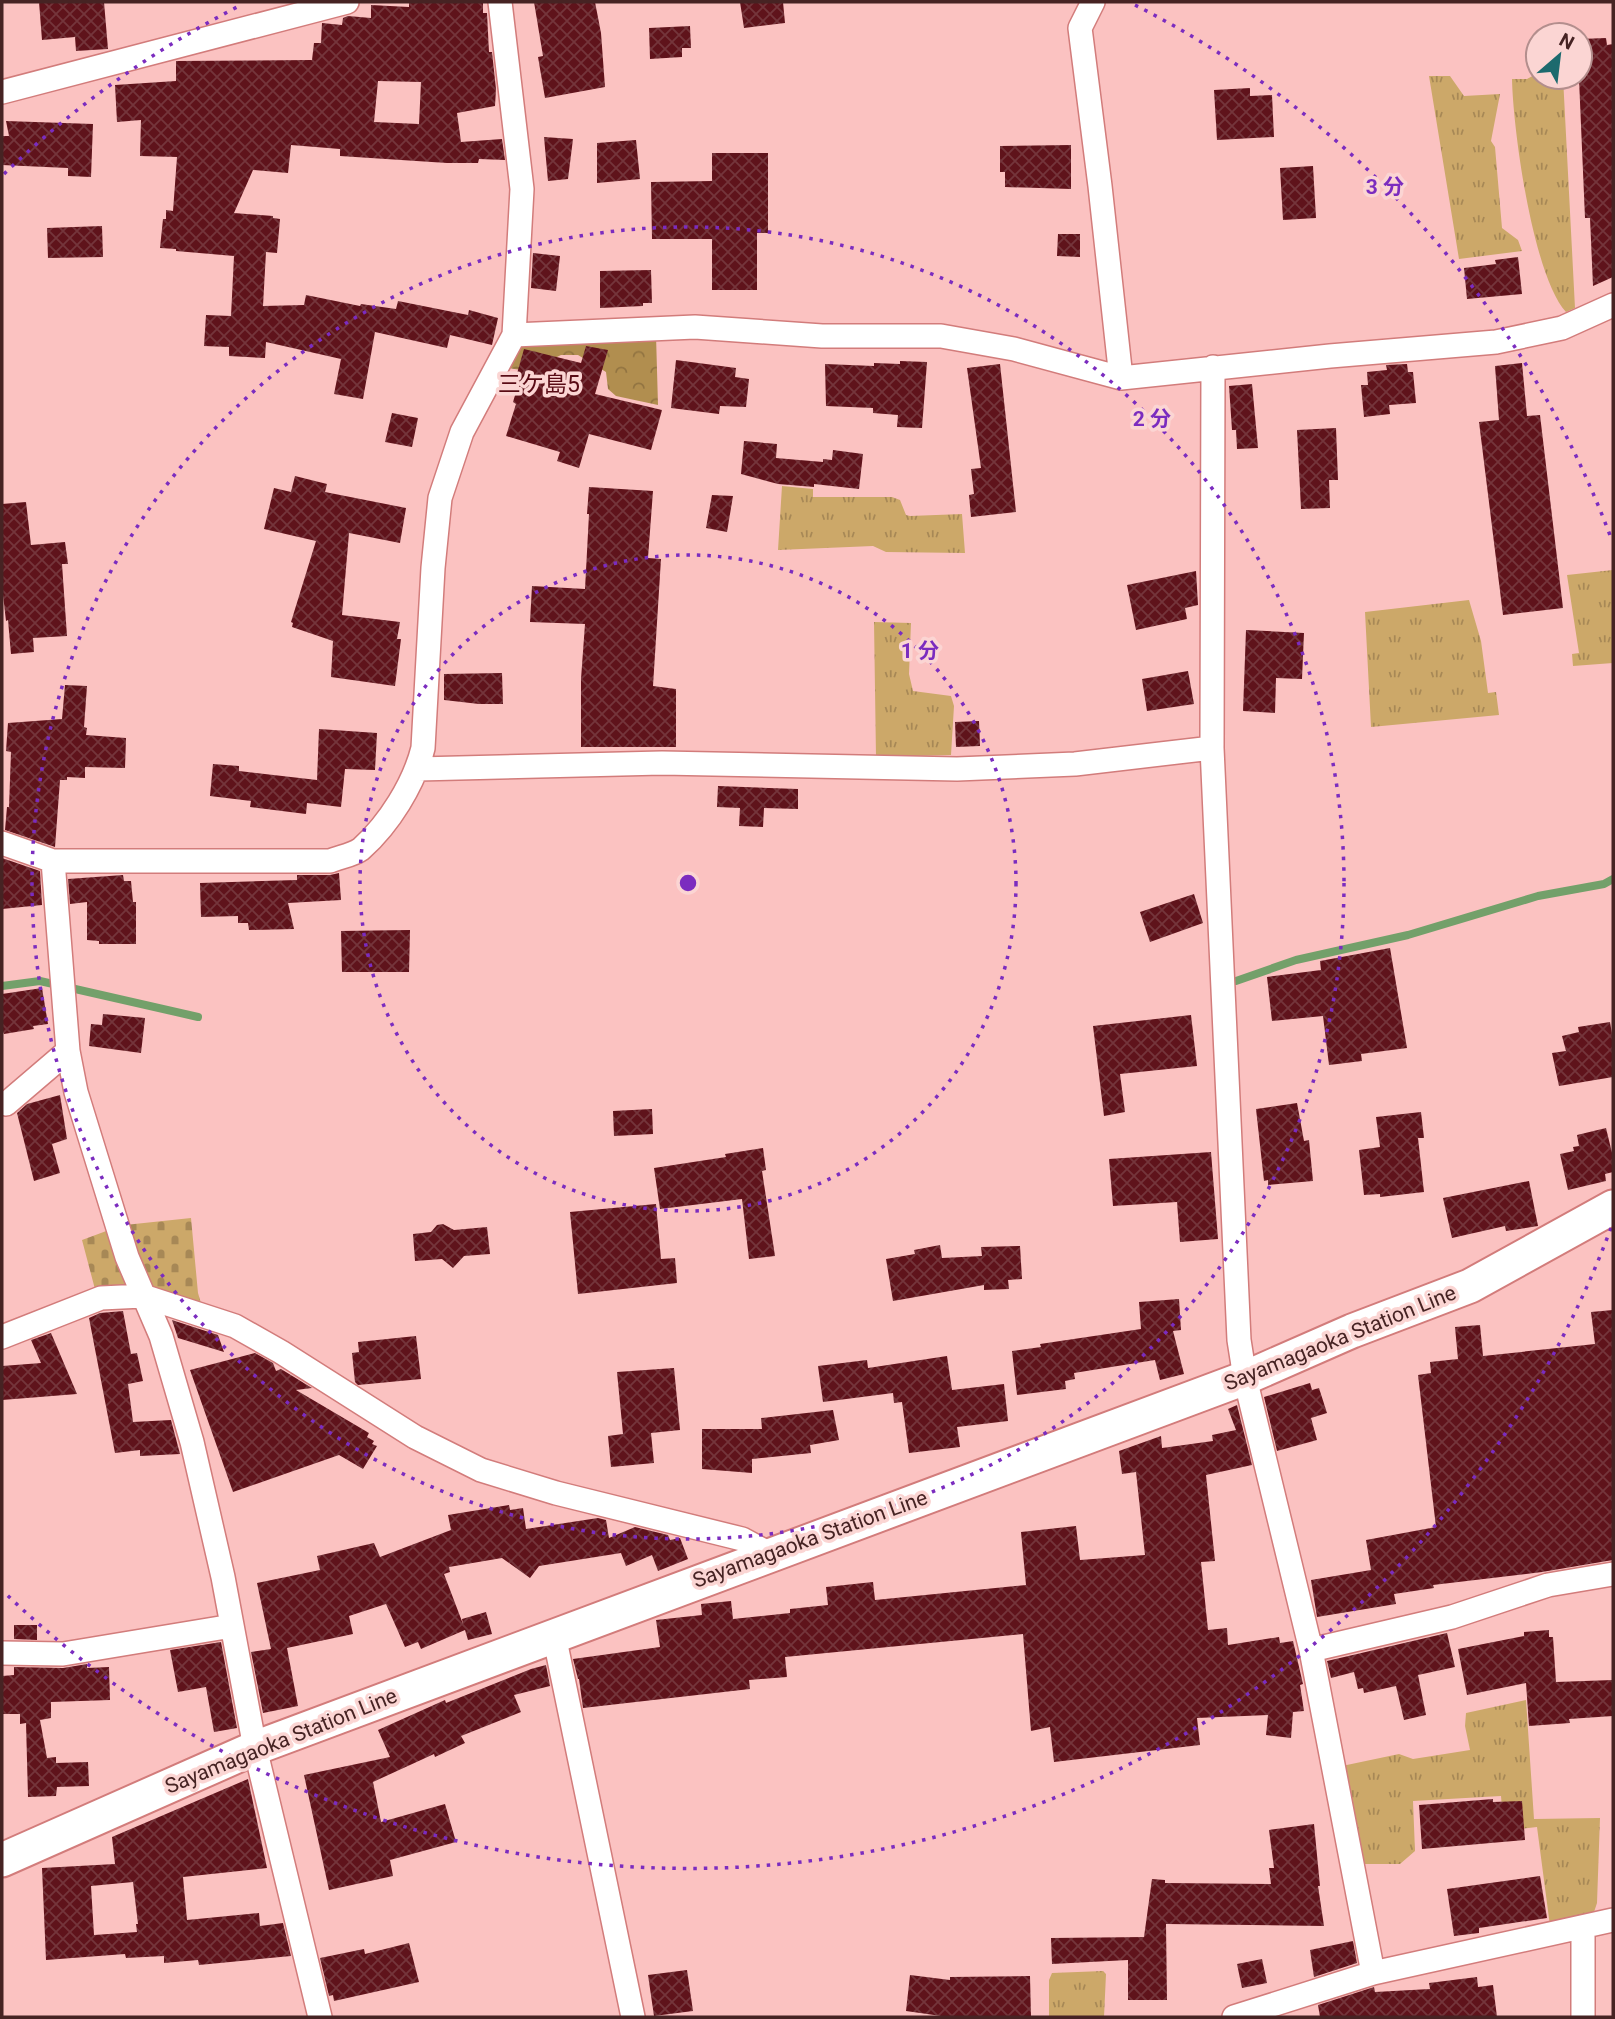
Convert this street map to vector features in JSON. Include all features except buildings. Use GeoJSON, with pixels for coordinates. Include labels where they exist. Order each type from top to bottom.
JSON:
{"type":"FeatureCollection","features":[{"type":"Feature","properties":{"kind":"main road","name":"Sayamagaoka Station Line"},"geometry":{"type":"LineString","coordinates":[[2,1860],[255,1748],[1245,1378],[1352,1331],[1469,1286],[1613,1207]]}},
{"type":"Feature","properties":{"kind":"street"},"geometry":{"type":"LineString","coordinates":[[2,92],[347,2]]}},
{"type":"Feature","properties":{"kind":"street"},"geometry":{"type":"LineString","coordinates":[[2,844],[53,861],[330,861],[359,851],[404,796],[418,769],[423,748],[433,568],[440,498],[462,432],[514,335],[522,189],[500,2]]}},
{"type":"Feature","properties":{"kind":"street"},"geometry":{"type":"LineString","coordinates":[[1093,2],[1080,28],[1121,378]]}},
{"type":"Feature","properties":{"kind":"street"},"geometry":{"type":"LineString","coordinates":[[514,335],[695,327],[822,336],[941,335],[1014,349],[1121,378],[1213,367],[1496,342],[1562,328],[1613,305]]}},
{"type":"Feature","properties":{"kind":"street"},"geometry":{"type":"LineString","coordinates":[[1213,367],[1212,748],[1238,1340],[1311,1650],[1373,1973]]}},
{"type":"Feature","properties":{"kind":"street"},"geometry":{"type":"LineString","coordinates":[[418,769],[662,764],[957,769],[1075,764],[1212,748]]}},
{"type":"Feature","properties":{"kind":"street"},"geometry":{"type":"LineString","coordinates":[[53,861],[68,1051],[76,1092],[127,1257],[161,1336],[192,1441],[255,1748],[320,2017]]}},
{"type":"Feature","properties":{"kind":"street"},"geometry":{"type":"LineString","coordinates":[[6,1104],[68,1051]]}},
{"type":"Feature","properties":{"kind":"street"},"geometry":{"type":"LineString","coordinates":[[2,1337],[101,1298],[143,1296],[235,1326],[282,1352],[415,1437],[481,1470],[556,1493],[742,1539],[770,1554]]}},
{"type":"Feature","properties":{"kind":"street"},"geometry":{"type":"LineString","coordinates":[[1311,1650],[1452,1617],[1548,1585],[1613,1574]]}},
{"type":"Feature","properties":{"kind":"street"},"geometry":{"type":"LineString","coordinates":[[2,1653],[63,1654],[232,1626]]}},
{"type":"Feature","properties":{"kind":"street"},"geometry":{"type":"LineString","coordinates":[[554,1635],[633,2017]]}},
{"type":"Feature","properties":{"kind":"street"},"geometry":{"type":"LineString","coordinates":[[1234,2017],[1373,1973],[1613,1920]]}},
{"type":"Feature","properties":{"kind":"street"},"geometry":{"type":"LineString","coordinates":[[1583,1928],[1583,2017]]}},
{"type":"Feature","properties":{"kind":"green space"},"geometry":{"type":"Polygon","coordinates":[[[1429,76],[1450,76],[1464,96],[1500,94],[1491,141],[1495,147],[1502,228],[1518,240],[1522,251],[1459,259],[1429,76]]]}},
{"type":"Feature","properties":{"kind":"green space"},"geometry":{"type":"Polygon","coordinates":[[[1512,79],[1524,79],[1524,91],[1564,91],[1575,308],[1566,312],[1554,294],[1535,236],[1516,132],[1512,79]]]}},
{"type":"Feature","properties":{"kind":"green space"},"geometry":{"type":"Polygon","coordinates":[[[656,335],[658,405],[616,396],[608,389],[606,372],[578,355],[561,355],[528,371],[508,368],[516,351],[526,343],[656,335]]]}},
{"type":"Feature","properties":{"kind":"green space"},"geometry":{"type":"Polygon","coordinates":[[[782,486],[813,489],[813,497],[892,497],[900,500],[906,515],[910,516],[962,514],[965,553],[886,552],[873,546],[778,550],[782,486]]]}},
{"type":"Feature","properties":{"kind":"green space"},"geometry":{"type":"Polygon","coordinates":[[[1613,570],[1613,663],[1573,666],[1572,654],[1579,653],[1567,575],[1613,570]]]}},
{"type":"Feature","properties":{"kind":"green space"},"geometry":{"type":"Polygon","coordinates":[[[1469,600],[1481,641],[1488,693],[1496,692],[1499,715],[1371,727],[1365,612],[1469,600]]]}},
{"type":"Feature","properties":{"kind":"green space"},"geometry":{"type":"Polygon","coordinates":[[[874,622],[911,623],[909,674],[913,691],[951,696],[954,706],[951,755],[876,757],[874,622]]]}},
{"type":"Feature","properties":{"kind":"green space"},"geometry":{"type":"Polygon","coordinates":[[[191,1218],[201,1303],[153,1291],[125,1225],[191,1218]]]}},
{"type":"Feature","properties":{"kind":"green space"},"geometry":{"type":"Polygon","coordinates":[[[109,1230],[128,1284],[122,1289],[96,1293],[82,1240],[109,1230]]]}},
{"type":"Feature","properties":{"kind":"green space"},"geometry":{"type":"Polygon","coordinates":[[[1526,1700],[1534,1819],[1600,1818],[1597,1903],[1594,1912],[1550,1926],[1537,1827],[1504,1831],[1501,1796],[1413,1801],[1415,1851],[1400,1864],[1361,1864],[1342,1766],[1399,1754],[1413,1759],[1470,1750],[1465,1726],[1466,1713],[1526,1700]]]}},
{"type":"Feature","properties":{"kind":"green space"},"geometry":{"type":"Polygon","coordinates":[[[1103,1971],[1106,1974],[1104,2017],[1049,2017],[1049,1980],[1052,1973],[1103,1971]]]}},
{"type":"Feature","properties":{"kind":"waterway"},"geometry":{"type":"LineString","coordinates":[[1236,981],[1296,960],[1408,935],[1538,896],[1604,884],[1613,879]]}},
{"type":"Feature","properties":{"kind":"waterway"},"geometry":{"type":"LineString","coordinates":[[2,986],[40,981],[198,1017]]}},
{"type":"Feature","properties":{"kind":"district","name":"三ケ島5"},"geometry":{"type":"Point","coordinates":[539,384]}}]}
